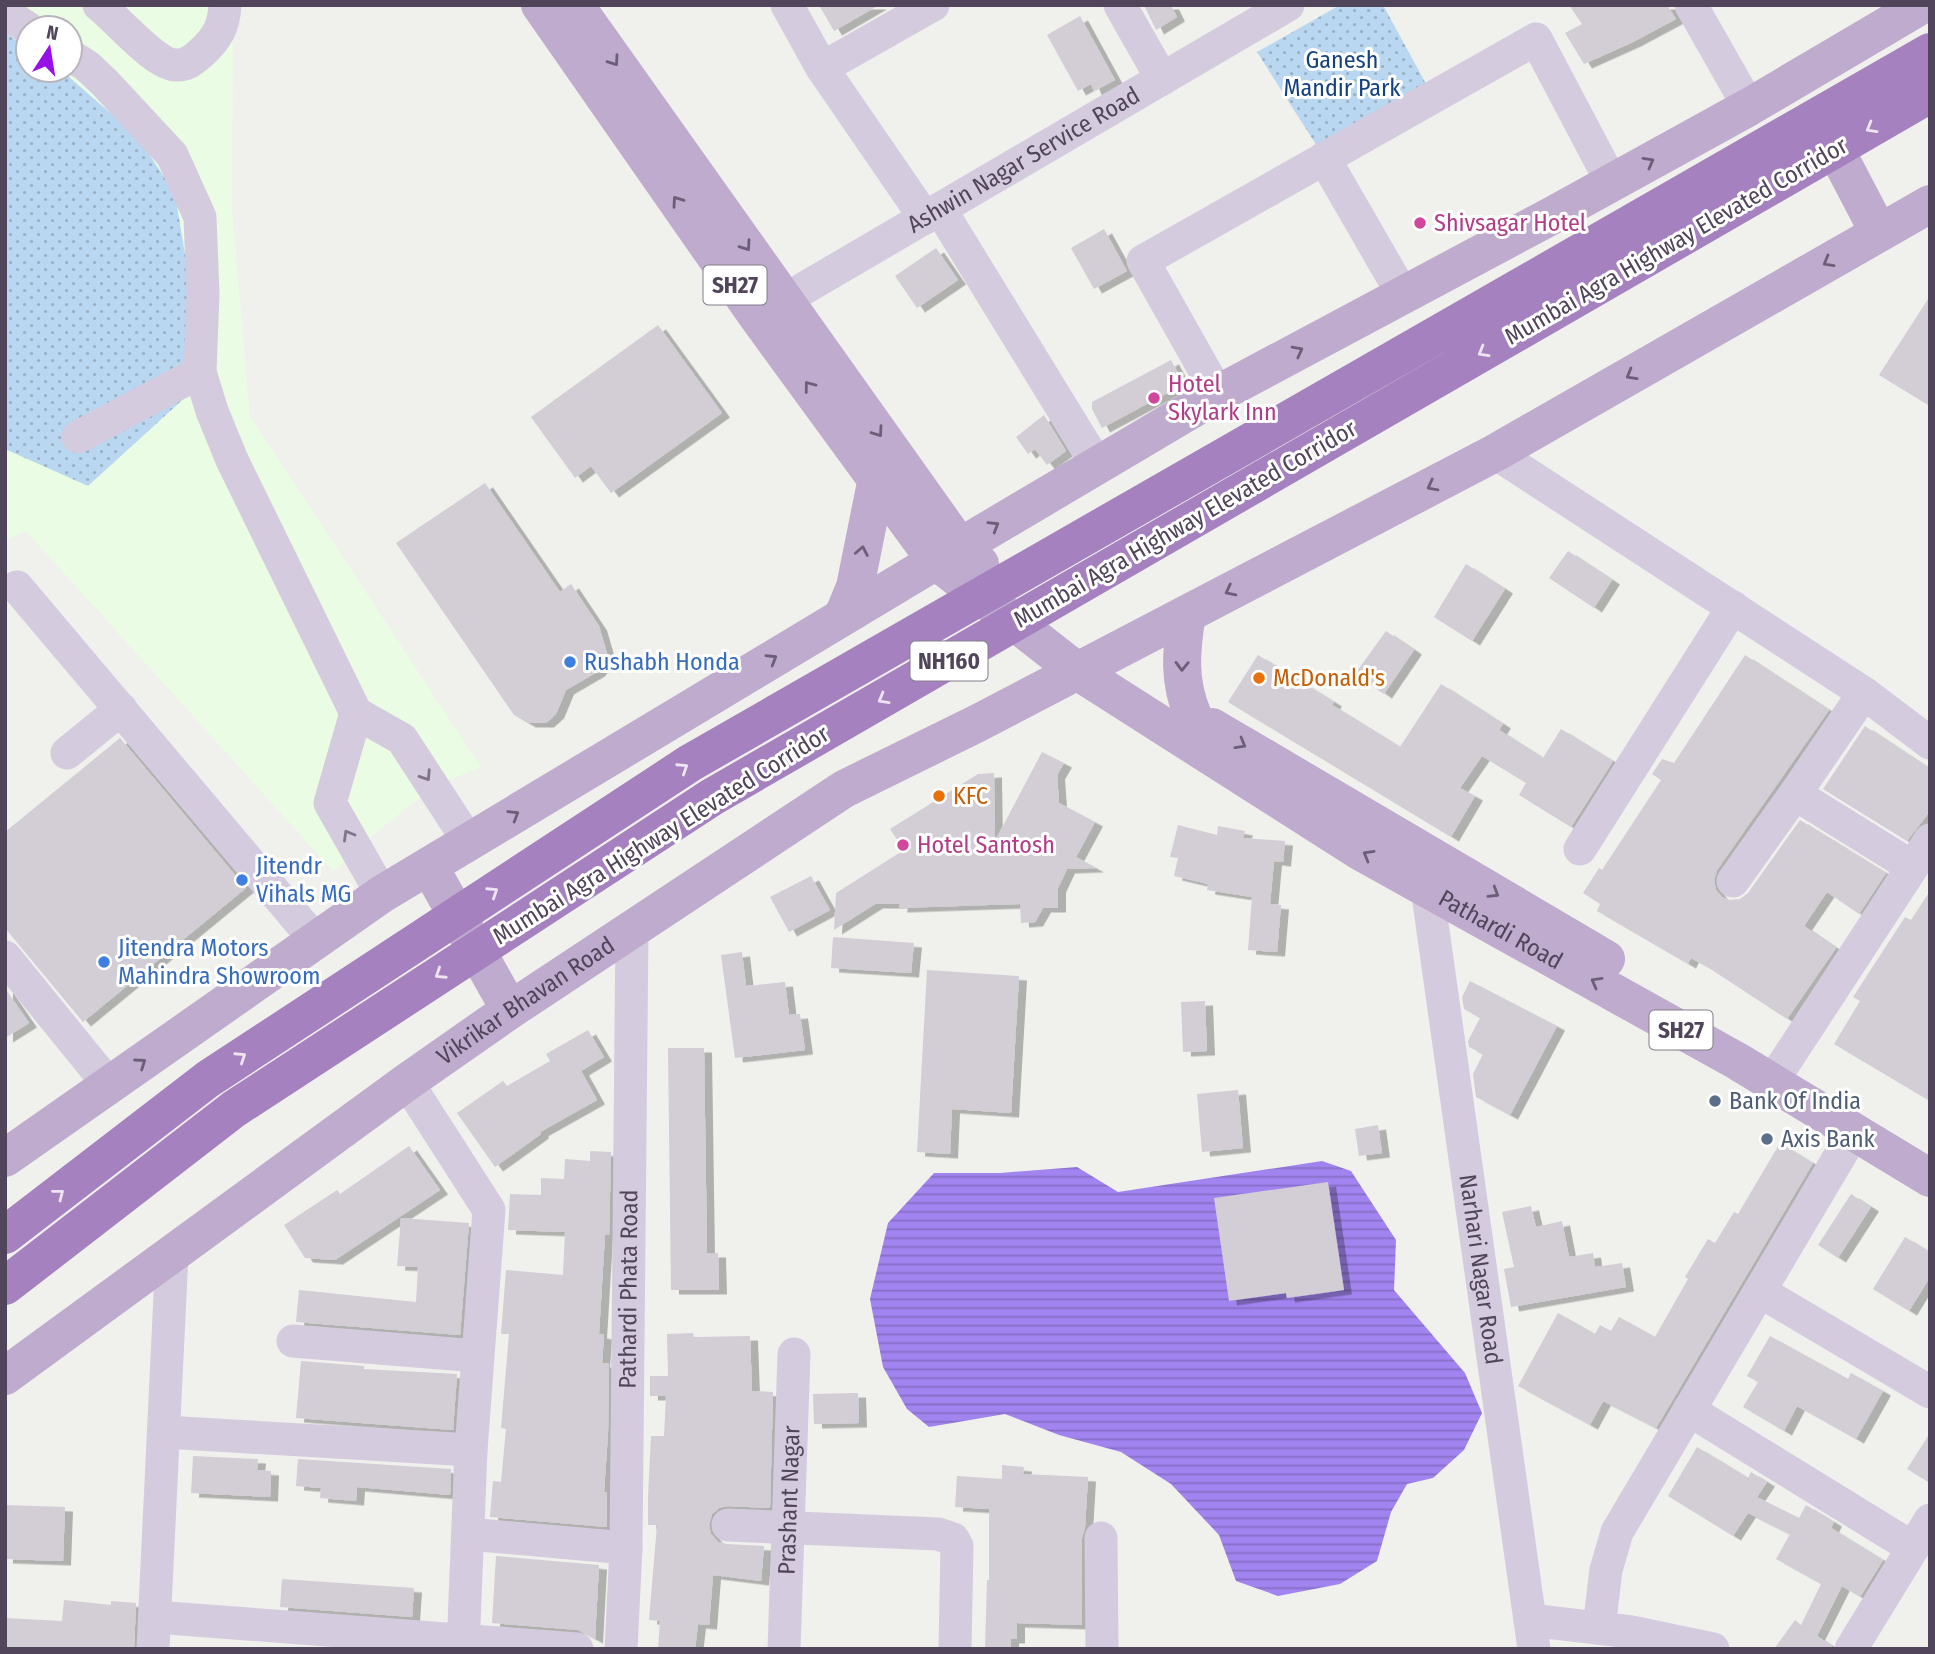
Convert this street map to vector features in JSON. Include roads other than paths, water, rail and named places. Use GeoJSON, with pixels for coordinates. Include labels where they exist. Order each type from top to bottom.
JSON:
{"type":"FeatureCollection","features":[{"type":"Feature","properties":{"kind":"highway","name":"Mumbai Agra Highway Elevated Corridor"},"geometry":{"type":"LineString","coordinates":[[5,1235],[208,1079],[690,763],[1930,52]]}},
{"type":"Feature","properties":{"kind":"highway","name":"Mumbai Agra Highway Elevated Corridor"},"geometry":{"type":"LineString","coordinates":[[5,1286],[234,1109],[712,797],[1930,94]]}},
{"type":"Feature","properties":{"kind":"main road","name":"SH27"},"geometry":{"type":"LineString","coordinates":[[540,5],[771,308],[877,478],[948,554],[1087,665]]}},
{"type":"Feature","properties":{"kind":"main road"},"geometry":{"type":"LineString","coordinates":[[575,5],[771,308],[948,554]]}},
{"type":"Feature","properties":{"kind":"main road"},"geometry":{"type":"LineString","coordinates":[[5,1158],[382,894],[1218,394],[1612,183],[1749,107],[1922,5]]}},
{"type":"Feature","properties":{"kind":"main road"},"geometry":{"type":"LineString","coordinates":[[1798,78],[1879,233]]}},
{"type":"Feature","properties":{"kind":"main road","name":"Vikrikar Bhavan Road"},"geometry":{"type":"LineString","coordinates":[[5,1376],[407,1082],[510,1010],[844,789],[978,723],[1495,453],[1930,204]]}},
{"type":"Feature","properties":{"kind":"main road"},"geometry":{"type":"LineString","coordinates":[[843,617],[855,587],[877,478]]}},
{"type":"Feature","properties":{"kind":"main road"},"geometry":{"type":"LineString","coordinates":[[1187,614],[1181,671],[1182,686],[1193,716]]}},
{"type":"Feature","properties":{"kind":"main road"},"geometry":{"type":"LineString","coordinates":[[1087,665],[1193,716],[1431,873],[1777,1073],[1930,1146]]}},
{"type":"Feature","properties":{"kind":"main road","name":"Pathardi Road"},"geometry":{"type":"LineString","coordinates":[[1087,665],[1362,852],[1431,873]]}},
{"type":"Feature","properties":{"kind":"main road"},"geometry":{"type":"LineString","coordinates":[[429,866],[510,1010]]}},
{"type":"Feature","properties":{"kind":"main road"},"geometry":{"type":"LineString","coordinates":[[1777,1073],[1854,1132],[1930,1178]]}},
{"type":"Feature","properties":{"kind":"street"},"geometry":{"type":"LineString","coordinates":[[99,5],[155,55],[177,66],[191,62],[212,44],[224,19],[226,5]]}},
{"type":"Feature","properties":{"kind":"street"},"geometry":{"type":"LineString","coordinates":[[787,5],[822,68],[932,214],[1097,465]]}},
{"type":"Feature","properties":{"kind":"street"},"geometry":{"type":"LineString","coordinates":[[822,68],[933,5]]}},
{"type":"Feature","properties":{"kind":"street"},"geometry":{"type":"LineString","coordinates":[[1120,5],[1162,79]]}},
{"type":"Feature","properties":{"kind":"street","name":"Ashwin Nagar Service Road"},"geometry":{"type":"LineString","coordinates":[[771,308],[1288,5]]}},
{"type":"Feature","properties":{"kind":"street"},"geometry":{"type":"LineString","coordinates":[[1691,5],[1749,107]]}},
{"type":"Feature","properties":{"kind":"street"},"geometry":{"type":"LineString","coordinates":[[1218,394],[1143,261],[1536,39],[1612,183]]}},
{"type":"Feature","properties":{"kind":"street"},"geometry":{"type":"LineString","coordinates":[[84,64],[106,83],[172,155],[200,217],[204,294],[200,372],[212,411],[232,460],[356,713],[402,739],[469,842]]}},
{"type":"Feature","properties":{"kind":"street"},"geometry":{"type":"LineString","coordinates":[[1324,158],[1403,295]]}},
{"type":"Feature","properties":{"kind":"street"},"geometry":{"type":"LineString","coordinates":[[78,437],[200,372]]}},
{"type":"Feature","properties":{"kind":"street"},"geometry":{"type":"LineString","coordinates":[[1495,453],[1864,693],[1930,743]]}},
{"type":"Feature","properties":{"kind":"street"},"geometry":{"type":"LineString","coordinates":[[18,587],[316,941]]}},
{"type":"Feature","properties":{"kind":"street"},"geometry":{"type":"LineString","coordinates":[[1580,849],[1733,607]]}},
{"type":"Feature","properties":{"kind":"street"},"geometry":{"type":"LineString","coordinates":[[1733,881],[1864,693]]}},
{"type":"Feature","properties":{"kind":"street"},"geometry":{"type":"LineString","coordinates":[[67,753],[121,709]]}},
{"type":"Feature","properties":{"kind":"street"},"geometry":{"type":"LineString","coordinates":[[356,713],[330,803],[382,894]]}},
{"type":"Feature","properties":{"kind":"street"},"geometry":{"type":"LineString","coordinates":[[1777,1073],[1920,853],[1795,794]]}},
{"type":"Feature","properties":{"kind":"street","name":"Narhari Nagar Road"},"geometry":{"type":"LineString","coordinates":[[1431,873],[1532,1634]]}},
{"type":"Feature","properties":{"kind":"street","name":"Pathardi Phata Road"},"geometry":{"type":"LineString","coordinates":[[621,1649],[626,1548],[632,929]]}},
{"type":"Feature","properties":{"kind":"street"},"geometry":{"type":"LineString","coordinates":[[5,957],[109,1085]]}},
{"type":"Feature","properties":{"kind":"street"},"geometry":{"type":"LineString","coordinates":[[407,1082],[489,1210],[471,1450],[463,1644]]}},
{"type":"Feature","properties":{"kind":"street"},"geometry":{"type":"LineString","coordinates":[[1599,1628],[1606,1570],[1617,1532],[1854,1132]]}},
{"type":"Feature","properties":{"kind":"street"},"geometry":{"type":"LineString","coordinates":[[172,1254],[154,1633],[577,1649]]}},
{"type":"Feature","properties":{"kind":"street"},"geometry":{"type":"LineString","coordinates":[[1761,1292],[1930,1392]]}},
{"type":"Feature","properties":{"kind":"street"},"geometry":{"type":"LineString","coordinates":[[293,1342],[477,1356]]}},
{"type":"Feature","properties":{"kind":"street","name":"Prashant Nagar"},"geometry":{"type":"LineString","coordinates":[[784,1649],[794,1354]]}},
{"type":"Feature","properties":{"kind":"street"},"geometry":{"type":"LineString","coordinates":[[1689,1410],[1913,1549]]}},
{"type":"Feature","properties":{"kind":"street"},"geometry":{"type":"LineString","coordinates":[[164,1432],[471,1450]]}},
{"type":"Feature","properties":{"kind":"street"},"geometry":{"type":"LineString","coordinates":[[1851,1649],[1930,1520]]}},
{"type":"Feature","properties":{"kind":"street"},"geometry":{"type":"LineString","coordinates":[[728,1525],[938,1534],[953,1539],[957,1546],[955,1649]]}},
{"type":"Feature","properties":{"kind":"street"},"geometry":{"type":"LineString","coordinates":[[468,1534],[626,1548]]}},
{"type":"Feature","properties":{"kind":"street"},"geometry":{"type":"LineString","coordinates":[[1101,1538],[1102,1649]]}},
{"type":"Feature","properties":{"kind":"street"},"geometry":{"type":"LineString","coordinates":[[1532,1634],[1599,1628],[1668,1638],[1713,1649]]}},
{"type":"Feature","properties":{"kind":"place","name":"Shivsagar Hotel"},"geometry":{"type":"Point","coordinates":[1420,223]}},
{"type":"Feature","properties":{"kind":"place","name":"Hotel Skylark Inn"},"geometry":{"type":"Point","coordinates":[1154,398]}},
{"type":"Feature","properties":{"kind":"place","name":"Rushabh Honda"},"geometry":{"type":"Point","coordinates":[570,662]}},
{"type":"Feature","properties":{"kind":"place","name":"McDonald's"},"geometry":{"type":"Point","coordinates":[1259,678]}},
{"type":"Feature","properties":{"kind":"place","name":"KFC"},"geometry":{"type":"Point","coordinates":[939,796]}},
{"type":"Feature","properties":{"kind":"place","name":"Hotel Santosh"},"geometry":{"type":"Point","coordinates":[903,845]}},
{"type":"Feature","properties":{"kind":"place","name":"Jitendr Vihals MG"},"geometry":{"type":"Point","coordinates":[242,880]}},
{"type":"Feature","properties":{"kind":"place","name":"Jitendra Motors Mahindra Showroom"},"geometry":{"type":"Point","coordinates":[104,962]}},
{"type":"Feature","properties":{"kind":"place","name":"Bank Of India"},"geometry":{"type":"Point","coordinates":[1715,1101]}},
{"type":"Feature","properties":{"kind":"place","name":"Axis Bank"},"geometry":{"type":"Point","coordinates":[1767,1139]}},
{"type":"Feature","properties":{"kind":"park label","name":"Ganesh Mandir Park"},"geometry":{"type":"Point","coordinates":[1342,74]}}]}
